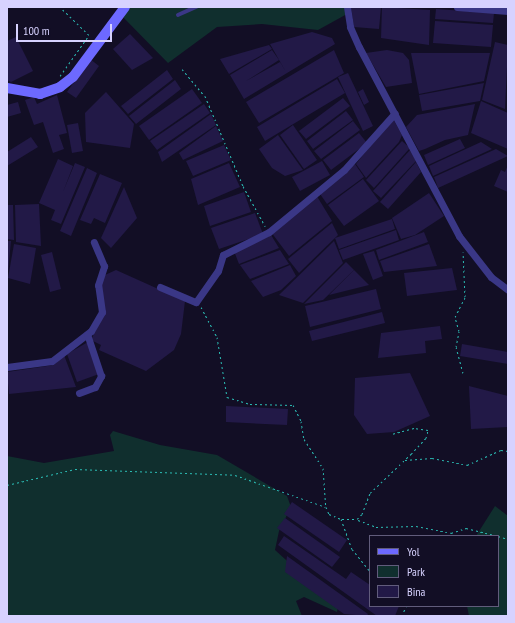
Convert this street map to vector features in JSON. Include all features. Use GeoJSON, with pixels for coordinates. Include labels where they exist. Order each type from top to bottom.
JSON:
{"type":"FeatureCollection","features":[{"type":"Feature","properties":{"kind":"street"},"geometry":{"type":"LineString","coordinates":[[7,88],[40,94],[66,83],[125,7]]}},
{"type":"Feature","properties":{"kind":"street"},"geometry":{"type":"LineString","coordinates":[[348,7],[353,35],[466,247],[491,277],[508,290]]}},
{"type":"Feature","properties":{"kind":"street"},"geometry":{"type":"LineString","coordinates":[[456,7],[503,10]]}},
{"type":"Feature","properties":{"kind":"street"},"geometry":{"type":"LineString","coordinates":[[160,287],[196,302],[218,271],[223,255],[269,232],[344,170],[395,113]]}},
{"type":"Feature","properties":{"kind":"street"},"geometry":{"type":"LineString","coordinates":[[7,367],[52,361],[87,334],[102,312],[98,285],[104,266],[94,242]]}},
{"type":"Feature","properties":{"kind":"street"},"geometry":{"type":"LineString","coordinates":[[79,392],[95,387],[101,376],[87,334]]}},
{"type":"Feature","properties":{"kind":"lane"},"geometry":{"type":"LineString","coordinates":[[178,15],[196,7]]}},
{"type":"Feature","properties":{"kind":"path"},"geometry":{"type":"LineString","coordinates":[[60,7],[89,35],[60,76],[66,83]]}},
{"type":"Feature","properties":{"kind":"path"},"geometry":{"type":"LineString","coordinates":[[182,69],[205,96],[243,186],[269,232]]}},
{"type":"Feature","properties":{"kind":"path"},"geometry":{"type":"LineString","coordinates":[[463,373],[456,347],[458,331],[455,317],[465,297],[462,282],[463,250],[466,247]]}},
{"type":"Feature","properties":{"kind":"path"},"geometry":{"type":"LineString","coordinates":[[196,302],[206,311],[216,337],[227,397],[250,404],[293,405],[301,421],[304,439],[323,468],[326,507],[329,514],[341,519],[357,519],[376,527],[416,526],[451,533],[466,528],[494,535]]}},
{"type":"Feature","properties":{"kind":"path"},"geometry":{"type":"LineString","coordinates":[[357,519],[370,493],[426,438],[428,430],[414,428],[391,434]]}},
{"type":"Feature","properties":{"kind":"path"},"geometry":{"type":"LineString","coordinates":[[405,460],[432,458],[467,465],[508,451]]}},
{"type":"Feature","properties":{"kind":"path"},"geometry":{"type":"LineString","coordinates":[[7,484],[75,468],[235,475],[326,507]]}},
{"type":"Feature","properties":{"kind":"path"},"geometry":{"type":"LineString","coordinates":[[341,519],[352,549],[369,570]]}},
{"type":"Feature","properties":{"kind":"green space"},"geometry":{"type":"Polygon","coordinates":[[[125,7],[347,7],[347,14],[318,30],[262,24],[217,27],[168,63],[119,13],[125,7]]]}},
{"type":"Feature","properties":{"kind":"green space"},"geometry":{"type":"Polygon","coordinates":[[[113,431],[160,445],[217,455],[287,496],[291,507],[279,531],[275,550],[338,607],[337,612],[304,597],[296,601],[302,616],[7,616],[7,456],[44,463],[114,451],[110,435],[113,431]]]}},
{"type":"Feature","properties":{"kind":"green space"},"geometry":{"type":"Polygon","coordinates":[[[495,506],[508,516],[508,616],[469,616],[467,607],[499,607],[499,535],[477,535],[495,506]]]}},
{"type":"Feature","properties":{"kind":"building"},"geometry":{"type":"Polygon","coordinates":[[[351,7],[381,7],[379,29],[354,27],[351,7]]]}},
{"type":"Feature","properties":{"kind":"building"},"geometry":{"type":"Polygon","coordinates":[[[382,7],[430,10],[429,45],[381,38],[382,7]]]}},
{"type":"Feature","properties":{"kind":"building"},"geometry":{"type":"Polygon","coordinates":[[[436,9],[494,13],[493,23],[435,19],[436,9]]]}},
{"type":"Feature","properties":{"kind":"building"},"geometry":{"type":"Polygon","coordinates":[[[435,21],[493,25],[491,47],[433,43],[435,21]]]}},
{"type":"Feature","properties":{"kind":"building"},"geometry":{"type":"Polygon","coordinates":[[[312,32],[332,38],[335,44],[244,99],[230,75],[272,50],[279,60],[246,81],[280,62],[286,72],[270,44],[312,32]]]}},
{"type":"Feature","properties":{"kind":"building"},"geometry":{"type":"Polygon","coordinates":[[[130,34],[153,58],[132,70],[113,49],[130,34]]]}},
{"type":"Feature","properties":{"kind":"building"},"geometry":{"type":"Polygon","coordinates":[[[16,37],[33,71],[11,82],[7,80],[7,41],[16,37]]]}},
{"type":"Feature","properties":{"kind":"building"},"geometry":{"type":"Polygon","coordinates":[[[495,42],[508,45],[505,109],[482,100],[495,42]]]}},
{"type":"Feature","properties":{"kind":"building"},"geometry":{"type":"Polygon","coordinates":[[[269,45],[272,49],[229,74],[220,59],[269,45]]]}},
{"type":"Feature","properties":{"kind":"building"},"geometry":{"type":"Polygon","coordinates":[[[334,50],[344,73],[259,123],[246,102],[334,50]]]}},
{"type":"Feature","properties":{"kind":"building"},"geometry":{"type":"Polygon","coordinates":[[[387,50],[403,53],[409,60],[412,83],[386,87],[366,53],[387,50]]]}},
{"type":"Feature","properties":{"kind":"building"},"geometry":{"type":"Polygon","coordinates":[[[411,53],[490,53],[484,81],[419,94],[411,53]]]}},
{"type":"Feature","properties":{"kind":"building"},"geometry":{"type":"Polygon","coordinates":[[[90,59],[99,66],[76,98],[67,92],[90,59]]]}},
{"type":"Feature","properties":{"kind":"building"},"geometry":{"type":"Polygon","coordinates":[[[167,70],[173,79],[128,114],[121,106],[167,70]]]}},
{"type":"Feature","properties":{"kind":"building"},"geometry":{"type":"Polygon","coordinates":[[[348,73],[373,126],[363,131],[338,77],[348,73]]]}},
{"type":"Feature","properties":{"kind":"building"},"geometry":{"type":"Polygon","coordinates":[[[337,79],[345,93],[265,141],[257,127],[337,79]]]}},
{"type":"Feature","properties":{"kind":"building"},"geometry":{"type":"Polygon","coordinates":[[[175,80],[181,89],[136,124],[129,116],[175,80]]]}},
{"type":"Feature","properties":{"kind":"building"},"geometry":{"type":"Polygon","coordinates":[[[484,83],[480,101],[422,111],[419,95],[484,83]]]}},
{"type":"Feature","properties":{"kind":"building"},"geometry":{"type":"Polygon","coordinates":[[[192,89],[202,103],[149,140],[139,126],[192,89]]]}},
{"type":"Feature","properties":{"kind":"building"},"geometry":{"type":"Polygon","coordinates":[[[363,89],[369,102],[364,105],[358,92],[363,89]]]}},
{"type":"Feature","properties":{"kind":"building"},"geometry":{"type":"Polygon","coordinates":[[[106,92],[134,124],[130,148],[86,142],[85,113],[106,92]]]}},
{"type":"Feature","properties":{"kind":"building"},"geometry":{"type":"Polygon","coordinates":[[[57,95],[67,133],[59,135],[64,149],[53,153],[43,122],[34,125],[25,100],[34,97],[37,104],[57,95]]]}},
{"type":"Feature","properties":{"kind":"building"},"geometry":{"type":"Polygon","coordinates":[[[343,98],[350,106],[306,139],[299,131],[343,98]]]}},
{"type":"Feature","properties":{"kind":"building"},"geometry":{"type":"Polygon","coordinates":[[[481,101],[508,113],[508,149],[471,133],[481,101]]]}},
{"type":"Feature","properties":{"kind":"building"},"geometry":{"type":"Polygon","coordinates":[[[18,102],[21,113],[7,117],[7,105],[18,102]]]}},
{"type":"Feature","properties":{"kind":"building"},"geometry":{"type":"Polygon","coordinates":[[[204,104],[210,113],[157,150],[150,141],[204,104]]]}},
{"type":"Feature","properties":{"kind":"building"},"geometry":{"type":"Polygon","coordinates":[[[475,104],[468,135],[445,140],[419,151],[406,127],[417,115],[475,104]]]}},
{"type":"Feature","properties":{"kind":"building"},"geometry":{"type":"Polygon","coordinates":[[[346,111],[353,120],[313,149],[307,141],[346,111]]]}},
{"type":"Feature","properties":{"kind":"building"},"geometry":{"type":"Polygon","coordinates":[[[211,114],[216,125],[162,162],[158,152],[211,114]]]}},
{"type":"Feature","properties":{"kind":"building"},"geometry":{"type":"Polygon","coordinates":[[[392,117],[402,135],[399,142],[366,178],[356,164],[392,117]]]}},
{"type":"Feature","properties":{"kind":"building"},"geometry":{"type":"Polygon","coordinates":[[[353,121],[360,130],[321,159],[314,151],[353,121]]]}},
{"type":"Feature","properties":{"kind":"building"},"geometry":{"type":"Polygon","coordinates":[[[78,123],[83,151],[72,153],[67,125],[78,123]]]}},
{"type":"Feature","properties":{"kind":"building"},"geometry":{"type":"Polygon","coordinates":[[[293,125],[317,160],[304,169],[280,135],[293,125]]]}},
{"type":"Feature","properties":{"kind":"building"},"geometry":{"type":"Polygon","coordinates":[[[216,126],[223,141],[183,160],[179,153],[216,126]]]}},
{"type":"Feature","properties":{"kind":"building"},"geometry":{"type":"Polygon","coordinates":[[[359,133],[367,143],[331,170],[323,160],[359,133]]]}},
{"type":"Feature","properties":{"kind":"building"},"geometry":{"type":"Polygon","coordinates":[[[278,135],[303,170],[285,176],[272,168],[259,149],[278,135]]]}},
{"type":"Feature","properties":{"kind":"building"},"geometry":{"type":"Polygon","coordinates":[[[31,137],[38,147],[7,166],[7,152],[31,137]]]}},
{"type":"Feature","properties":{"kind":"building"},"geometry":{"type":"Polygon","coordinates":[[[460,139],[465,148],[428,165],[424,155],[460,139]]]}},
{"type":"Feature","properties":{"kind":"building"},"geometry":{"type":"Polygon","coordinates":[[[402,141],[410,148],[374,188],[366,180],[402,141]]]}},
{"type":"Feature","properties":{"kind":"building"},"geometry":{"type":"Polygon","coordinates":[[[481,142],[492,149],[433,176],[429,166],[481,142]]]}},
{"type":"Feature","properties":{"kind":"building"},"geometry":{"type":"Polygon","coordinates":[[[224,145],[231,160],[193,176],[186,161],[224,145]]]}},
{"type":"Feature","properties":{"kind":"building"},"geometry":{"type":"Polygon","coordinates":[[[496,149],[508,156],[438,188],[434,177],[496,149]]]}},
{"type":"Feature","properties":{"kind":"building"},"geometry":{"type":"Polygon","coordinates":[[[410,150],[416,161],[381,198],[373,191],[410,150]]]}},
{"type":"Feature","properties":{"kind":"building"},"geometry":{"type":"Polygon","coordinates":[[[58,159],[73,166],[63,192],[75,163],[85,167],[61,224],[51,220],[55,210],[39,203],[58,159]]]}},
{"type":"Feature","properties":{"kind":"building"},"geometry":{"type":"Polygon","coordinates":[[[322,161],[330,175],[300,191],[292,177],[322,161]]]}},
{"type":"Feature","properties":{"kind":"building"},"geometry":{"type":"Polygon","coordinates":[[[416,162],[421,172],[388,209],[380,202],[416,162]]]}},
{"type":"Feature","properties":{"kind":"building"},"geometry":{"type":"Polygon","coordinates":[[[229,163],[240,187],[198,205],[191,179],[229,163]]]}},
{"type":"Feature","properties":{"kind":"building"},"geometry":{"type":"Polygon","coordinates":[[[355,164],[364,177],[327,204],[318,191],[355,164]]]}},
{"type":"Feature","properties":{"kind":"building"},"geometry":{"type":"Polygon","coordinates":[[[508,165],[508,192],[494,186],[501,170],[505,172],[508,165]]]}},
{"type":"Feature","properties":{"kind":"building"},"geometry":{"type":"Polygon","coordinates":[[[87,168],[97,173],[71,236],[60,231],[87,168]]]}},
{"type":"Feature","properties":{"kind":"building"},"geometry":{"type":"Polygon","coordinates":[[[100,174],[122,183],[105,223],[94,218],[91,224],[80,220],[100,174]]]}},
{"type":"Feature","properties":{"kind":"building"},"geometry":{"type":"Polygon","coordinates":[[[363,179],[379,201],[344,226],[328,205],[363,179]]]}},
{"type":"Feature","properties":{"kind":"building"},"geometry":{"type":"Polygon","coordinates":[[[124,187],[137,218],[111,248],[101,238],[124,187]]]}},
{"type":"Feature","properties":{"kind":"building"},"geometry":{"type":"Polygon","coordinates":[[[244,192],[251,212],[210,226],[204,206],[244,192]]]}},
{"type":"Feature","properties":{"kind":"building"},"geometry":{"type":"Polygon","coordinates":[[[315,193],[332,221],[289,256],[271,232],[315,193]]]}},
{"type":"Feature","properties":{"kind":"building"},"geometry":{"type":"Polygon","coordinates":[[[429,193],[444,216],[415,235],[401,239],[392,218],[429,193]]]}},
{"type":"Feature","properties":{"kind":"building"},"geometry":{"type":"Polygon","coordinates":[[[39,204],[41,246],[16,242],[15,205],[39,204]]]}},
{"type":"Feature","properties":{"kind":"building"},"geometry":{"type":"Polygon","coordinates":[[[7,205],[13,205],[14,240],[7,239],[7,205]]]}},
{"type":"Feature","properties":{"kind":"building"},"geometry":{"type":"Polygon","coordinates":[[[255,213],[263,234],[219,249],[211,228],[255,213]]]}},
{"type":"Feature","properties":{"kind":"building"},"geometry":{"type":"Polygon","coordinates":[[[392,219],[395,229],[339,249],[335,238],[392,219]]]}},
{"type":"Feature","properties":{"kind":"building"},"geometry":{"type":"Polygon","coordinates":[[[332,223],[338,235],[299,273],[288,259],[332,223]]]}},
{"type":"Feature","properties":{"kind":"building"},"geometry":{"type":"Polygon","coordinates":[[[396,230],[399,240],[343,260],[339,250],[396,230]]]}},
{"type":"Feature","properties":{"kind":"building"},"geometry":{"type":"Polygon","coordinates":[[[424,232],[428,242],[379,260],[376,250],[424,232]]]}},
{"type":"Feature","properties":{"kind":"building"},"geometry":{"type":"Polygon","coordinates":[[[271,235],[279,248],[239,264],[234,251],[271,235]]]}},
{"type":"Feature","properties":{"kind":"building"},"geometry":{"type":"Polygon","coordinates":[[[7,241],[11,241],[8,272],[7,272],[7,241]]]}},
{"type":"Feature","properties":{"kind":"building"},"geometry":{"type":"Polygon","coordinates":[[[334,241],[343,263],[303,303],[279,295],[334,241]]]}},
{"type":"Feature","properties":{"kind":"building"},"geometry":{"type":"Polygon","coordinates":[[[14,244],[36,248],[30,284],[8,278],[14,244]]]}},
{"type":"Feature","properties":{"kind":"building"},"geometry":{"type":"Polygon","coordinates":[[[429,244],[437,266],[384,272],[380,261],[429,244]]]}},
{"type":"Feature","properties":{"kind":"building"},"geometry":{"type":"Polygon","coordinates":[[[280,250],[289,264],[250,279],[240,265],[280,250]]]}},
{"type":"Feature","properties":{"kind":"building"},"geometry":{"type":"Polygon","coordinates":[[[374,251],[383,276],[373,280],[363,254],[374,251]]]}},
{"type":"Feature","properties":{"kind":"building"},"geometry":{"type":"Polygon","coordinates":[[[52,252],[61,289],[50,292],[41,255],[52,252]]]}},
{"type":"Feature","properties":{"kind":"building"},"geometry":{"type":"Polygon","coordinates":[[[346,262],[354,270],[323,300],[304,304],[346,262]]]}},
{"type":"Feature","properties":{"kind":"building"},"geometry":{"type":"Polygon","coordinates":[[[290,265],[296,276],[281,290],[263,297],[251,281],[290,265]]]}},
{"type":"Feature","properties":{"kind":"building"},"geometry":{"type":"Polygon","coordinates":[[[452,268],[457,290],[407,296],[404,273],[452,268]]]}},
{"type":"Feature","properties":{"kind":"building"},"geometry":{"type":"Polygon","coordinates":[[[116,270],[185,301],[181,334],[174,350],[146,371],[99,350],[101,345],[91,340],[104,312],[101,283],[105,275],[116,270]]]}},
{"type":"Feature","properties":{"kind":"building"},"geometry":{"type":"Polygon","coordinates":[[[354,270],[369,285],[329,295],[354,270]]]}},
{"type":"Feature","properties":{"kind":"building"},"geometry":{"type":"Polygon","coordinates":[[[376,289],[381,309],[310,327],[305,306],[376,289]]]}},
{"type":"Feature","properties":{"kind":"building"},"geometry":{"type":"Polygon","coordinates":[[[382,312],[385,323],[312,341],[309,331],[382,312]]]}},
{"type":"Feature","properties":{"kind":"building"},"geometry":{"type":"Polygon","coordinates":[[[440,326],[442,339],[425,341],[426,353],[378,358],[381,333],[440,326]]]}},
{"type":"Feature","properties":{"kind":"building"},"geometry":{"type":"Polygon","coordinates":[[[88,342],[99,374],[77,382],[67,354],[88,342]]]}},
{"type":"Feature","properties":{"kind":"building"},"geometry":{"type":"Polygon","coordinates":[[[462,344],[508,352],[508,364],[460,356],[462,344]]]}},
{"type":"Feature","properties":{"kind":"building"},"geometry":{"type":"Polygon","coordinates":[[[64,355],[76,387],[9,394],[7,372],[54,365],[64,355]]]}},
{"type":"Feature","properties":{"kind":"building"},"geometry":{"type":"Polygon","coordinates":[[[410,373],[430,416],[394,432],[367,434],[354,415],[355,378],[410,373]]]}},
{"type":"Feature","properties":{"kind":"building"},"geometry":{"type":"Polygon","coordinates":[[[469,386],[508,396],[508,427],[471,429],[469,386]]]}},
{"type":"Feature","properties":{"kind":"building"},"geometry":{"type":"Polygon","coordinates":[[[226,406],[288,409],[287,425],[226,422],[226,406]]]}},
{"type":"Feature","properties":{"kind":"building"},"geometry":{"type":"Polygon","coordinates":[[[292,502],[347,540],[339,552],[284,514],[292,502]]]}},
{"type":"Feature","properties":{"kind":"building"},"geometry":{"type":"Polygon","coordinates":[[[285,518],[340,557],[332,567],[277,528],[285,518]]]}},
{"type":"Feature","properties":{"kind":"building"},"geometry":{"type":"Polygon","coordinates":[[[284,536],[346,579],[351,572],[369,584],[369,607],[399,607],[395,616],[377,616],[278,545],[284,536]]]}},
{"type":"Feature","properties":{"kind":"building"},"geometry":{"type":"Polygon","coordinates":[[[287,556],[368,614],[367,616],[344,614],[285,572],[287,556]]]}}]}
